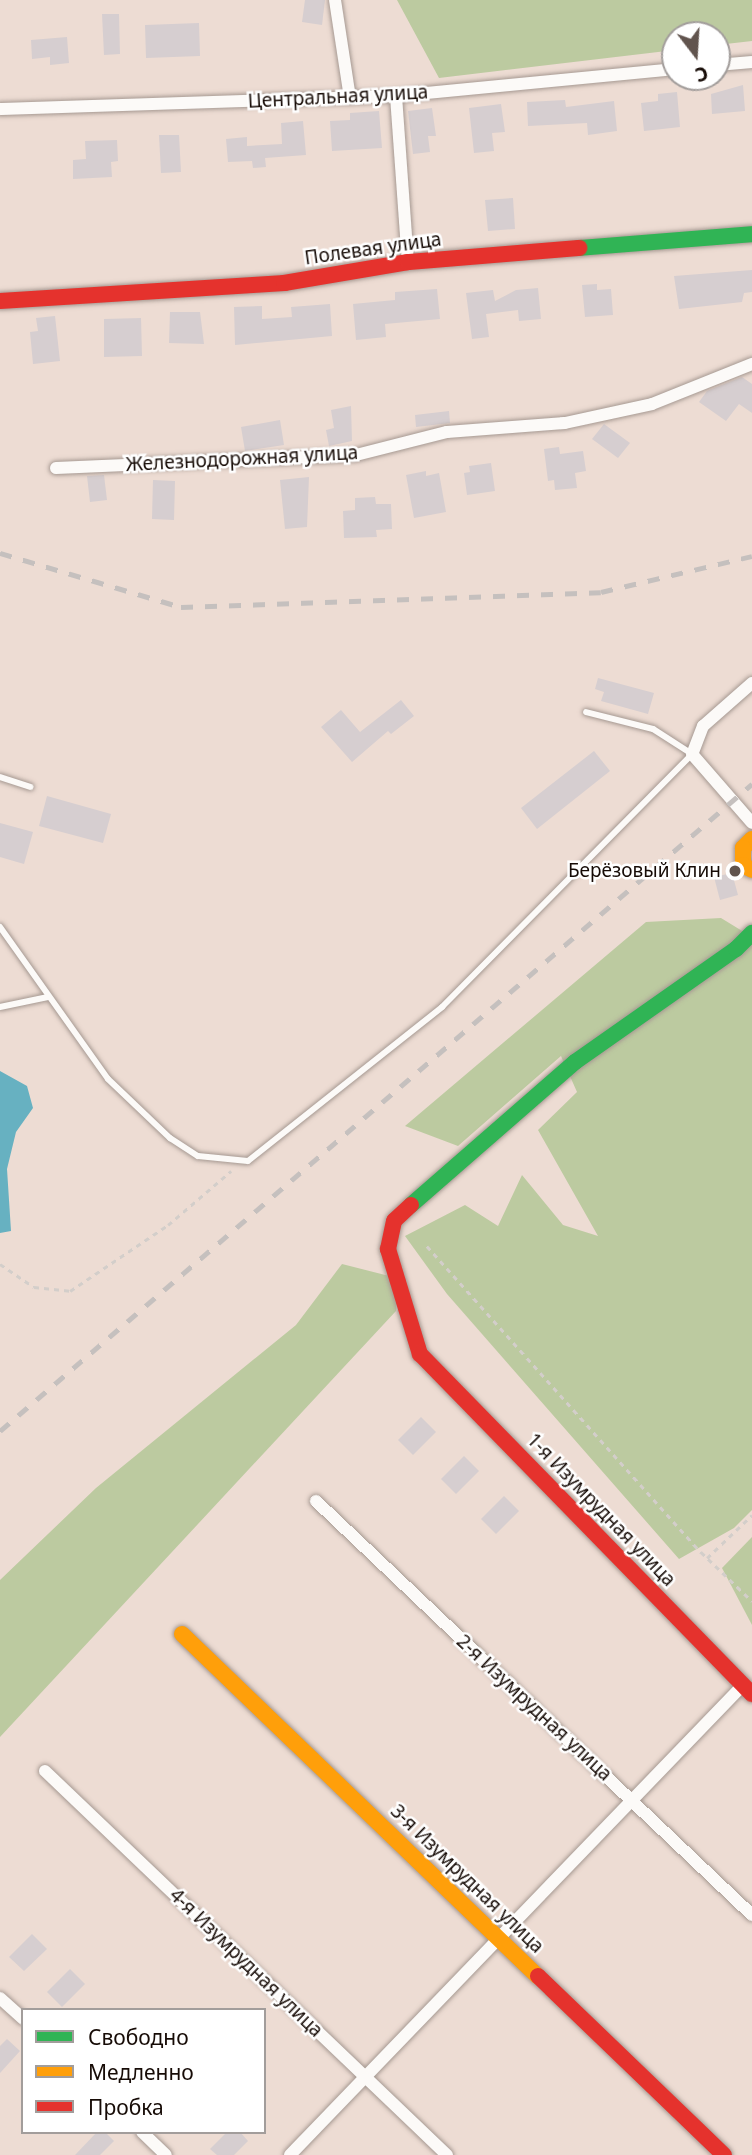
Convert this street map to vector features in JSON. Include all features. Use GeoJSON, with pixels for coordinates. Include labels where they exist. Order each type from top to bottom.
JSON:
{"type":"FeatureCollection","features":[{"type":"Feature","properties":{"kind":"street"},"geometry":{"type":"LineString","coordinates":[[335,0],[351,98]]}},
{"type":"Feature","properties":{"kind":"street"},"geometry":{"type":"LineString","coordinates":[[731,64],[752,62]]}},
{"type":"Feature","properties":{"kind":"street","name":"Центральная улица"},"geometry":{"type":"LineString","coordinates":[[0,109],[396,96],[661,70]]}},
{"type":"Feature","properties":{"kind":"street"},"geometry":{"type":"LineString","coordinates":[[396,96],[408,262]]}},
{"type":"Feature","properties":{"kind":"street","name":"Полевая улица"},"geometry":{"type":"LineString","coordinates":[[0,301],[284,283],[408,262],[752,234]]}},
{"type":"Feature","properties":{"kind":"street","name":"Железнодорожная улица"},"geometry":{"type":"LineString","coordinates":[[56,468],[356,455],[447,432],[590,418],[652,404],[752,365]]}},
{"type":"Feature","properties":{"kind":"street"},"geometry":{"type":"LineString","coordinates":[[752,683],[703,726],[692,754],[752,823]]}},
{"type":"Feature","properties":{"kind":"street"},"geometry":{"type":"LineString","coordinates":[[752,839],[743,848],[744,865],[752,870]]}},
{"type":"Feature","properties":{"kind":"street","name":"1-я Изумрудная улица"},"geometry":{"type":"LineString","coordinates":[[747,1690],[420,1354],[388,1249],[394,1221],[575,1062],[736,949],[752,933]]}},
{"type":"Feature","properties":{"kind":"street","name":"2-я Изумрудная улица"},"geometry":{"type":"LineString","coordinates":[[316,1501],[752,1915]]}},
{"type":"Feature","properties":{"kind":"street","name":"3-я Изумрудная улица"},"geometry":{"type":"LineString","coordinates":[[182,1633],[724,2155]]}},
{"type":"Feature","properties":{"kind":"street"},"geometry":{"type":"LineString","coordinates":[[290,2155],[631,1800],[747,1690]]}},
{"type":"Feature","properties":{"kind":"street","name":"4-я Изумрудная улица"},"geometry":{"type":"LineString","coordinates":[[45,1770],[447,2155]]}},
{"type":"Feature","properties":{"kind":"street"},"geometry":{"type":"LineString","coordinates":[[0,1998],[21,2018]]}},
{"type":"Feature","properties":{"kind":"street"},"geometry":{"type":"LineString","coordinates":[[144,2134],[166,2155]]}},
{"type":"Feature","properties":{"kind":"lane"},"geometry":{"type":"LineString","coordinates":[[0,927],[108,1079],[170,1138],[198,1156],[244,1160],[442,1007],[692,754],[653,729],[586,712]]}},
{"type":"Feature","properties":{"kind":"lane"},"geometry":{"type":"LineString","coordinates":[[0,777],[30,787]]}},
{"type":"Feature","properties":{"kind":"lane"},"geometry":{"type":"LineString","coordinates":[[0,1007],[48,997]]}},
{"type":"Feature","properties":{"kind":"path"},"geometry":{"type":"LineString","coordinates":[[0,1264],[34,1287],[70,1291],[168,1225],[244,1160]]}},
{"type":"Feature","properties":{"kind":"path"},"geometry":{"type":"LineString","coordinates":[[427,1246],[707,1558],[752,1601]]}},
{"type":"Feature","properties":{"kind":"path"},"geometry":{"type":"LineString","coordinates":[[707,1558],[752,1515]]}},
{"type":"Feature","properties":{"kind":"green space"},"geometry":{"type":"Polygon","coordinates":[[[397,0],[752,0],[752,41],[731,43],[731,21],[661,21],[661,52],[439,78],[397,0]]]}},
{"type":"Feature","properties":{"kind":"green space"},"geometry":{"type":"Polygon","coordinates":[[[721,918],[752,937],[752,1510],[734,1528],[679,1559],[447,1294],[405,1236],[465,1205],[498,1226],[522,1175],[563,1225],[598,1236],[538,1130],[577,1092],[561,1056],[458,1146],[405,1126],[646,922],[721,918]]]}},
{"type":"Feature","properties":{"kind":"green space"},"geometry":{"type":"Polygon","coordinates":[[[342,1264],[397,1278],[396,1311],[0,1737],[0,1580],[96,1488],[296,1325],[342,1264]]]}},
{"type":"Feature","properties":{"kind":"green space"},"geometry":{"type":"Polygon","coordinates":[[[752,1537],[752,1625],[722,1568],[752,1537]]]}},
{"type":"Feature","properties":{"kind":"water"},"geometry":{"type":"Polygon","coordinates":[[[0,1071],[27,1086],[33,1108],[16,1132],[7,1169],[11,1231],[0,1233],[0,1071]]]}},
{"type":"Feature","properties":{"kind":"building"},"geometry":{"type":"Polygon","coordinates":[[[305,0],[325,0],[322,25],[302,22],[305,0]]]}},
{"type":"Feature","properties":{"kind":"building"},"geometry":{"type":"Polygon","coordinates":[[[102,14],[119,14],[120,54],[104,55],[102,14]]]}},
{"type":"Feature","properties":{"kind":"building"},"geometry":{"type":"Polygon","coordinates":[[[199,23],[200,56],[146,58],[145,25],[199,23]]]}},
{"type":"Feature","properties":{"kind":"building"},"geometry":{"type":"Polygon","coordinates":[[[67,37],[69,63],[50,65],[50,57],[32,59],[31,40],[67,37]]]}},
{"type":"Feature","properties":{"kind":"building"},"geometry":{"type":"Polygon","coordinates":[[[743,85],[745,111],[712,114],[711,94],[731,91],[731,88],[743,85]]]}},
{"type":"Feature","properties":{"kind":"building"},"geometry":{"type":"Polygon","coordinates":[[[677,92],[680,127],[644,131],[641,103],[658,101],[658,94],[677,92]]]}},
{"type":"Feature","properties":{"kind":"building"},"geometry":{"type":"Polygon","coordinates":[[[565,100],[566,107],[614,101],[617,131],[588,135],[587,123],[528,126],[527,102],[565,100]]]}},
{"type":"Feature","properties":{"kind":"building"},"geometry":{"type":"Polygon","coordinates":[[[501,104],[505,132],[492,133],[494,151],[474,153],[469,108],[501,104]]]}},
{"type":"Feature","properties":{"kind":"building"},"geometry":{"type":"Polygon","coordinates":[[[432,108],[436,136],[428,136],[430,152],[413,154],[408,111],[432,108]]]}},
{"type":"Feature","properties":{"kind":"building"},"geometry":{"type":"Polygon","coordinates":[[[379,111],[382,148],[332,151],[330,121],[350,120],[350,113],[379,111]]]}},
{"type":"Feature","properties":{"kind":"building"},"geometry":{"type":"Polygon","coordinates":[[[303,121],[306,155],[265,158],[266,167],[253,168],[252,161],[228,162],[226,139],[247,137],[247,146],[282,144],[281,123],[303,121]]]}},
{"type":"Feature","properties":{"kind":"building"},"geometry":{"type":"Polygon","coordinates":[[[159,135],[179,135],[181,172],[161,173],[159,135]]]}},
{"type":"Feature","properties":{"kind":"building"},"geometry":{"type":"Polygon","coordinates":[[[117,140],[118,161],[111,162],[112,177],[73,179],[73,160],[86,159],[85,141],[117,140]]]}},
{"type":"Feature","properties":{"kind":"building"},"geometry":{"type":"Polygon","coordinates":[[[513,198],[515,229],[488,231],[485,200],[513,198]]]}},
{"type":"Feature","properties":{"kind":"building"},"geometry":{"type":"Polygon","coordinates":[[[752,270],[752,292],[744,293],[742,302],[679,309],[674,276],[752,270]]]}},
{"type":"Feature","properties":{"kind":"building"},"geometry":{"type":"Polygon","coordinates":[[[597,284],[597,290],[611,289],[613,315],[585,317],[582,285],[597,284]]]}},
{"type":"Feature","properties":{"kind":"building"},"geometry":{"type":"Polygon","coordinates":[[[538,288],[541,319],[519,321],[518,310],[486,314],[489,337],[472,339],[466,293],[493,290],[495,301],[516,290],[538,288]]]}},
{"type":"Feature","properties":{"kind":"building"},"geometry":{"type":"Polygon","coordinates":[[[437,289],[440,319],[385,324],[386,337],[356,340],[353,304],[395,300],[395,292],[437,289]]]}},
{"type":"Feature","properties":{"kind":"building"},"geometry":{"type":"Polygon","coordinates":[[[330,304],[332,336],[235,345],[234,307],[262,306],[262,319],[292,317],[291,307],[330,304]]]}},
{"type":"Feature","properties":{"kind":"building"},"geometry":{"type":"Polygon","coordinates":[[[170,312],[200,312],[204,344],[169,343],[170,312]]]}},
{"type":"Feature","properties":{"kind":"building"},"geometry":{"type":"Polygon","coordinates":[[[55,316],[60,361],[33,364],[30,332],[38,331],[36,318],[55,316]]]}},
{"type":"Feature","properties":{"kind":"building"},"geometry":{"type":"Polygon","coordinates":[[[141,318],[142,356],[104,357],[104,319],[141,318]]]}},
{"type":"Feature","properties":{"kind":"building"},"geometry":{"type":"Polygon","coordinates":[[[742,377],[752,384],[752,413],[739,404],[726,421],[699,402],[707,391],[742,377]]]}},
{"type":"Feature","properties":{"kind":"building"},"geometry":{"type":"Polygon","coordinates":[[[351,406],[352,441],[329,446],[326,430],[334,428],[331,410],[351,406]]]}},
{"type":"Feature","properties":{"kind":"building"},"geometry":{"type":"Polygon","coordinates":[[[449,411],[450,423],[416,427],[415,415],[449,411]]]}},
{"type":"Feature","properties":{"kind":"building"},"geometry":{"type":"Polygon","coordinates":[[[280,420],[284,445],[245,451],[241,427],[280,420]]]}},
{"type":"Feature","properties":{"kind":"building"},"geometry":{"type":"Polygon","coordinates":[[[604,424],[630,443],[618,458],[592,439],[604,424]]]}},
{"type":"Feature","properties":{"kind":"building"},"geometry":{"type":"Polygon","coordinates":[[[559,447],[560,454],[583,451],[586,471],[575,473],[577,488],[555,490],[554,480],[548,481],[544,449],[559,447]]]}},
{"type":"Feature","properties":{"kind":"building"},"geometry":{"type":"Polygon","coordinates":[[[491,463],[495,491],[467,495],[464,473],[470,472],[469,466],[491,463]]]}},
{"type":"Feature","properties":{"kind":"building"},"geometry":{"type":"Polygon","coordinates":[[[426,471],[426,476],[439,473],[446,512],[414,518],[406,475],[426,471]]]}},
{"type":"Feature","properties":{"kind":"building"},"geometry":{"type":"Polygon","coordinates":[[[104,475],[107,500],[90,502],[87,476],[104,475]]]}},
{"type":"Feature","properties":{"kind":"building"},"geometry":{"type":"Polygon","coordinates":[[[309,477],[307,527],[285,529],[280,480],[309,477]]]}},
{"type":"Feature","properties":{"kind":"building"},"geometry":{"type":"Polygon","coordinates":[[[153,480],[175,481],[174,520],[152,519],[153,480]]]}},
{"type":"Feature","properties":{"kind":"building"},"geometry":{"type":"Polygon","coordinates":[[[375,497],[376,504],[391,504],[392,529],[376,530],[377,537],[344,538],[343,511],[355,510],[355,498],[375,497]]]}},
{"type":"Feature","properties":{"kind":"building"},"geometry":{"type":"Polygon","coordinates":[[[598,678],[654,693],[648,714],[601,701],[604,692],[595,689],[598,678]]]}},
{"type":"Feature","properties":{"kind":"building"},"geometry":{"type":"Polygon","coordinates":[[[401,700],[414,716],[391,734],[388,731],[352,762],[321,727],[341,710],[360,732],[401,700]]]}},
{"type":"Feature","properties":{"kind":"building"},"geometry":{"type":"Polygon","coordinates":[[[594,751],[610,771],[537,829],[521,808],[594,751]]]}},
{"type":"Feature","properties":{"kind":"building"},"geometry":{"type":"Polygon","coordinates":[[[47,796],[111,814],[103,843],[39,826],[47,796]]]}},
{"type":"Feature","properties":{"kind":"building"},"geometry":{"type":"Polygon","coordinates":[[[0,823],[33,832],[24,864],[0,857],[0,823]]]}},
{"type":"Feature","properties":{"kind":"building"},"geometry":{"type":"Polygon","coordinates":[[[732,873],[738,895],[720,900],[714,877],[732,873]]]}},
{"type":"Feature","properties":{"kind":"building"},"geometry":{"type":"Polygon","coordinates":[[[421,1417],[436,1432],[413,1455],[398,1440],[421,1417]]]}},
{"type":"Feature","properties":{"kind":"building"},"geometry":{"type":"Polygon","coordinates":[[[464,1456],[479,1471],[456,1494],[441,1479],[464,1456]]]}},
{"type":"Feature","properties":{"kind":"building"},"geometry":{"type":"Polygon","coordinates":[[[504,1496],[519,1511],[496,1534],[481,1519],[504,1496]]]}},
{"type":"Feature","properties":{"kind":"building"},"geometry":{"type":"Polygon","coordinates":[[[32,1934],[47,1949],[24,1971],[9,1957],[32,1934]]]}},
{"type":"Feature","properties":{"kind":"building"},"geometry":{"type":"Polygon","coordinates":[[[70,1969],[85,1984],[62,2007],[47,1992],[70,1969]]]}},
{"type":"Feature","properties":{"kind":"building"},"geometry":{"type":"Polygon","coordinates":[[[7,2039],[20,2051],[0,2073],[0,2046],[7,2039]]]}},
{"type":"Feature","properties":{"kind":"building"},"geometry":{"type":"Polygon","coordinates":[[[95,2134],[107,2134],[114,2141],[100,2155],[75,2155],[95,2134]]]}},
{"type":"Feature","properties":{"kind":"building"},"geometry":{"type":"Polygon","coordinates":[[[225,2134],[242,2134],[248,2141],[234,2155],[217,2155],[210,2149],[225,2134]]]}},
{"type":"Feature","properties":{"kind":"railway"},"geometry":{"type":"LineString","coordinates":[[0,553],[181,607],[601,592],[752,556]]}},
{"type":"Feature","properties":{"kind":"railway"},"geometry":{"type":"LineString","coordinates":[[0,1431],[752,784]]}},
{"type":"Feature","properties":{"kind":"traffic: fast"},"geometry":{"type":"LineString","coordinates":[[579,248],[752,234]]}},
{"type":"Feature","properties":{"kind":"traffic: fast"},"geometry":{"type":"LineString","coordinates":[[411,1205],[575,1062],[736,949],[752,933]]}},
{"type":"Feature","properties":{"kind":"traffic: slow"},"geometry":{"type":"LineString","coordinates":[[752,839],[743,848],[743,865],[752,870]]}},
{"type":"Feature","properties":{"kind":"traffic: slow"},"geometry":{"type":"LineString","coordinates":[[182,1634],[538,1976]]}},
{"type":"Feature","properties":{"kind":"traffic: jam"},"geometry":{"type":"LineString","coordinates":[[0,301],[284,283],[408,262],[579,248]]}},
{"type":"Feature","properties":{"kind":"traffic: jam"},"geometry":{"type":"LineString","coordinates":[[411,1205],[394,1221],[388,1249],[420,1354],[752,1694]]}},
{"type":"Feature","properties":{"kind":"traffic: jam"},"geometry":{"type":"LineString","coordinates":[[538,1976],[724,2155]]}},
{"type":"Feature","properties":{"kind":"place","name":"Берёзовый Клин"},"geometry":{"type":"Point","coordinates":[735,871]}}]}
